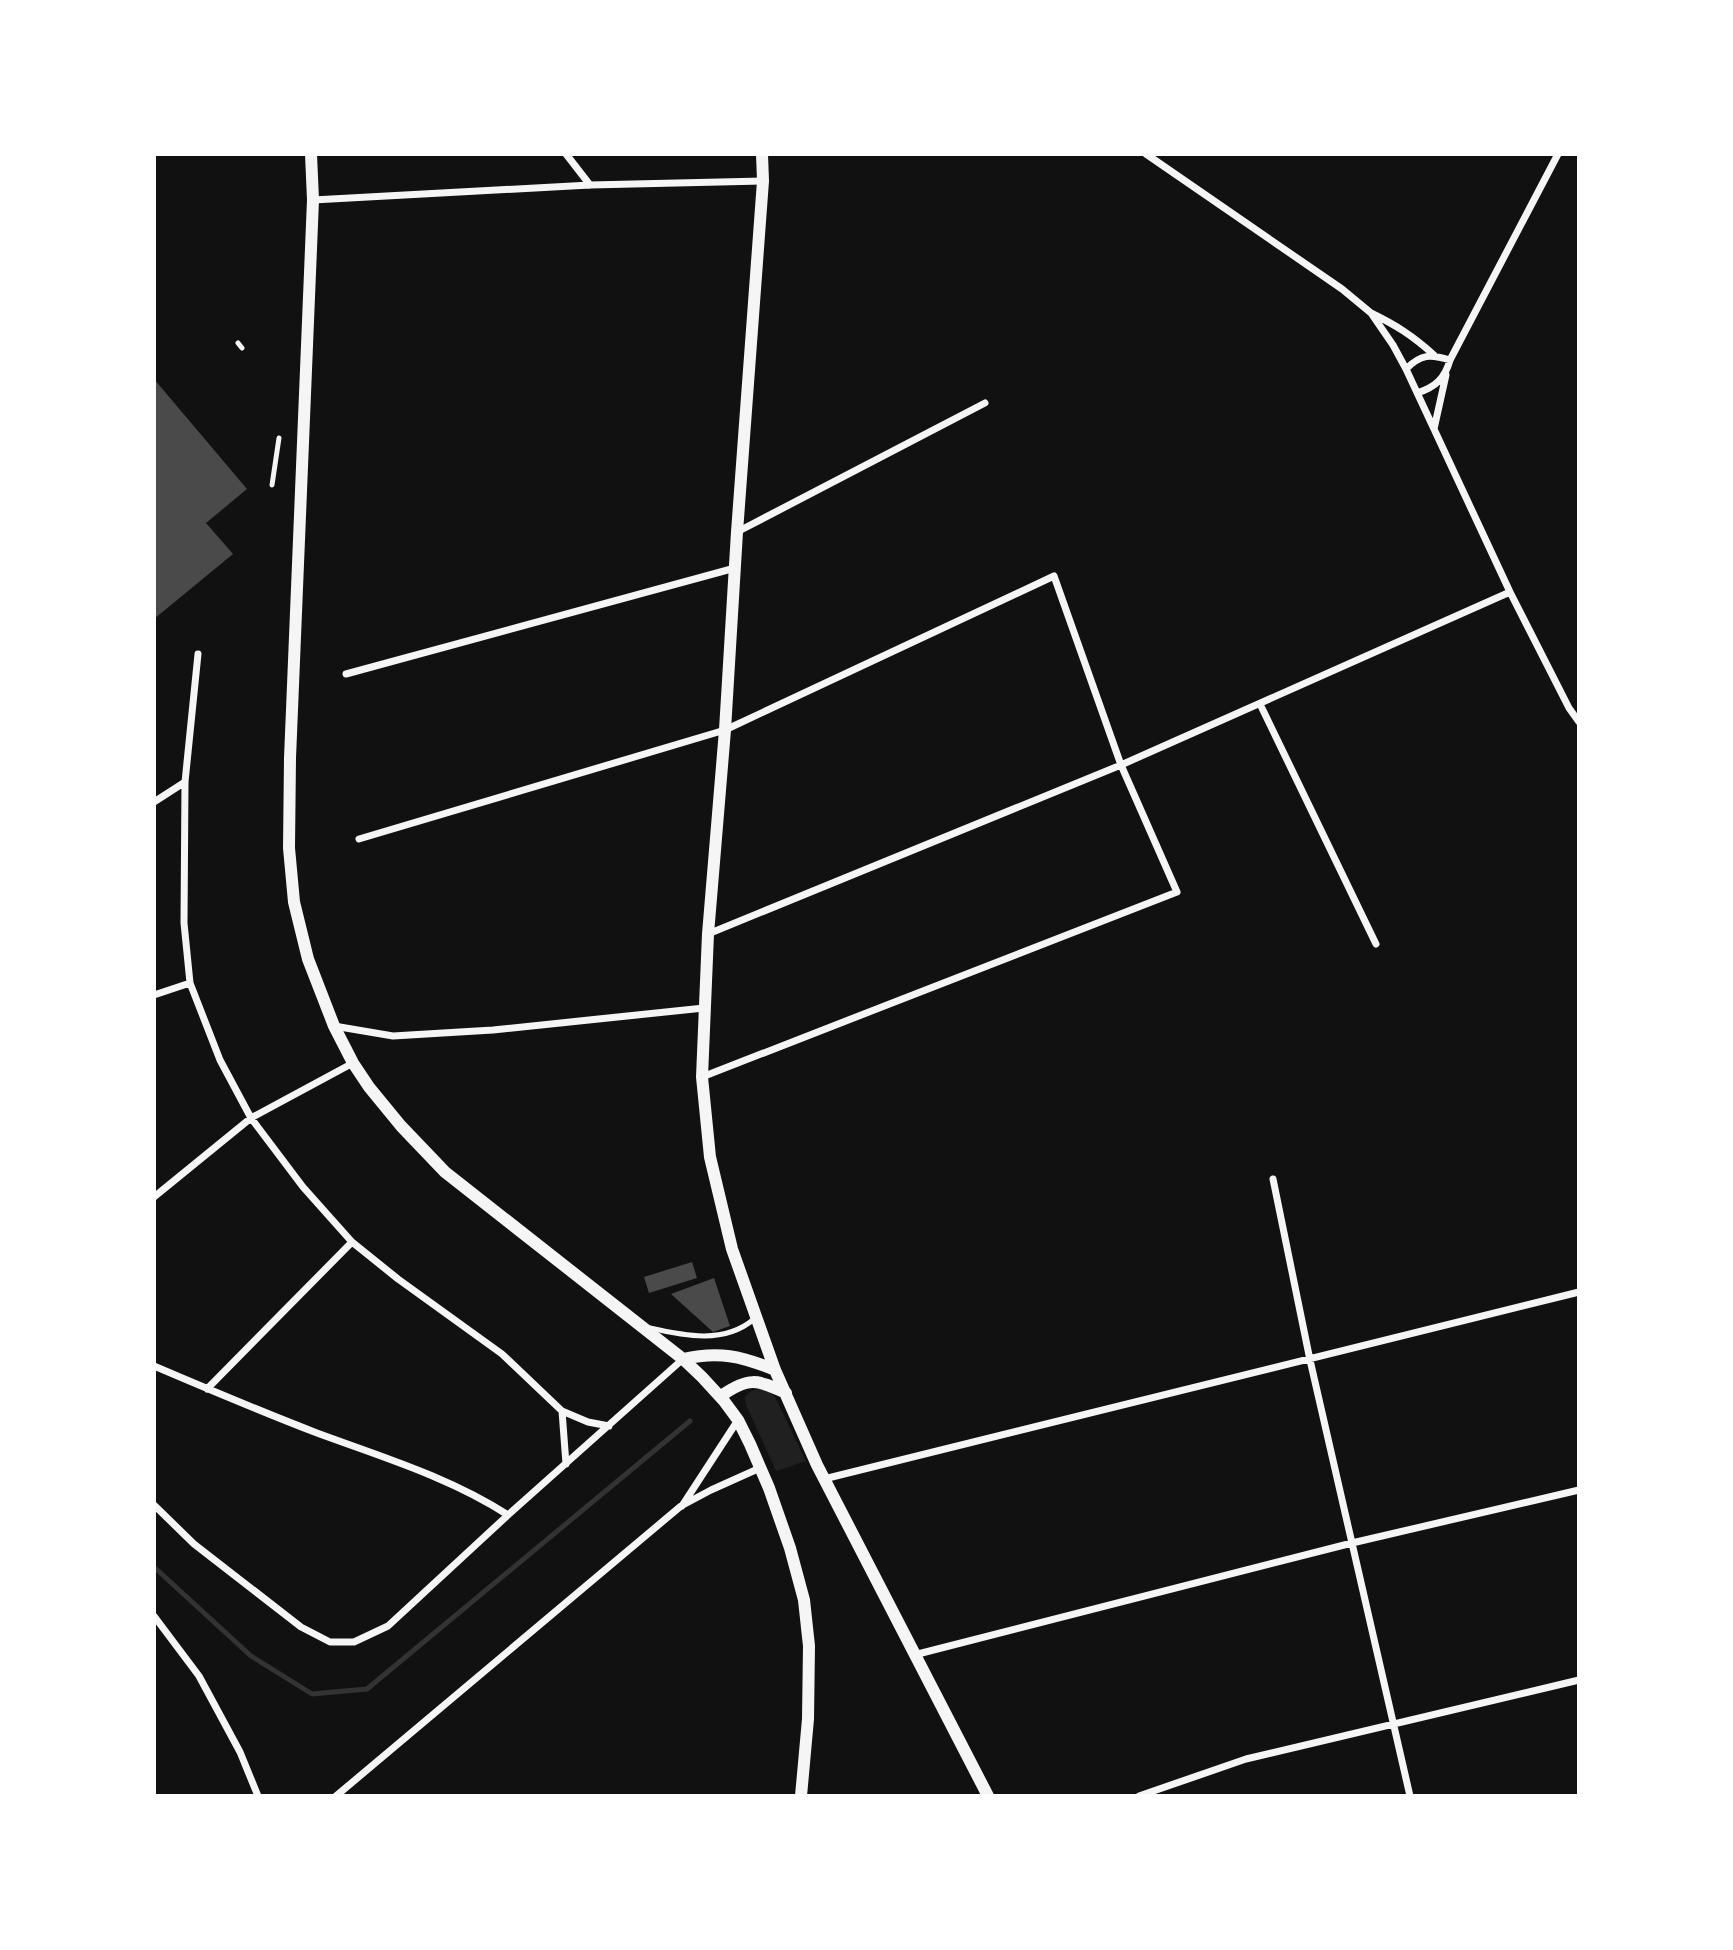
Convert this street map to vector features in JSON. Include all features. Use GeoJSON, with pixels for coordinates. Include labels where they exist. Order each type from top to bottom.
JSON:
{"type":"FeatureCollection","features":[{"type":"Feature","properties":{"kind":"street"},"geometry":{"type":"LineString","coordinates":[[311,154],[313,200],[290,758],[289,848],[294,902],[307,959],[334,1026],[353,1063],[401,1126],[445,1172],[683,1359],[721,1396],[738,1420],[769,1488],[790,1548],[804,1600],[809,1646],[808,1719],[801,1796]]}},
{"type":"Feature","properties":{"kind":"street"},"geometry":{"type":"LineString","coordinates":[[566,154],[590,185]]}},
{"type":"Feature","properties":{"kind":"street"},"geometry":{"type":"LineString","coordinates":[[762,154],[763,181],[704,1008],[702,1077],[710,1157],[732,1249],[775,1370],[817,1465],[988,1796]]}},
{"type":"Feature","properties":{"kind":"street"},"geometry":{"type":"LineString","coordinates":[[1146,154],[1342,289],[1371,313],[1411,335],[1434,355],[1450,360]]}},
{"type":"Feature","properties":{"kind":"street"},"geometry":{"type":"LineString","coordinates":[[1434,430],[1450,360],[1559,154]]}},
{"type":"Feature","properties":{"kind":"street"},"geometry":{"type":"LineString","coordinates":[[313,200],[590,185],[763,181]]}},
{"type":"Feature","properties":{"kind":"street"},"geometry":{"type":"LineString","coordinates":[[1371,313],[1406,369],[1510,592],[1569,708],[1579,722]]}},
{"type":"Feature","properties":{"kind":"street"},"geometry":{"type":"LineString","coordinates":[[1406,369],[1423,357],[1434,355]]}},
{"type":"Feature","properties":{"kind":"street"},"geometry":{"type":"LineString","coordinates":[[1417,393],[1437,384],[1446,374]]}},
{"type":"Feature","properties":{"kind":"street"},"geometry":{"type":"LineString","coordinates":[[737,533],[985,403]]}},
{"type":"Feature","properties":{"kind":"street"},"geometry":{"type":"LineString","coordinates":[[346,674],[735,568]]}},
{"type":"Feature","properties":{"kind":"street"},"geometry":{"type":"LineString","coordinates":[[359,839],[725,730],[1054,576],[1121,765],[1177,892],[702,1077]]}},
{"type":"Feature","properties":{"kind":"street"},"geometry":{"type":"LineString","coordinates":[[708,934],[1121,765],[1510,592]]}},
{"type":"Feature","properties":{"kind":"street"},"geometry":{"type":"LineString","coordinates":[[198,654],[185,782],[184,923],[190,983],[220,1060],[251,1118],[303,1187],[352,1242],[398,1279],[502,1354],[562,1411],[588,1422],[609,1426]]}},
{"type":"Feature","properties":{"kind":"street"},"geometry":{"type":"LineString","coordinates":[[1260,704],[1376,944]]}},
{"type":"Feature","properties":{"kind":"street"},"geometry":{"type":"LineString","coordinates":[[154,802],[185,782]]}},
{"type":"Feature","properties":{"kind":"street"},"geometry":{"type":"LineString","coordinates":[[154,995],[190,983]]}},
{"type":"Feature","properties":{"kind":"street"},"geometry":{"type":"LineString","coordinates":[[334,1026],[393,1036],[493,1030],[704,1008]]}},
{"type":"Feature","properties":{"kind":"street"},"geometry":{"type":"LineString","coordinates":[[154,1197],[251,1118],[353,1063]]}},
{"type":"Feature","properties":{"kind":"street"},"geometry":{"type":"LineString","coordinates":[[1273,1179],[1310,1360],[1410,1796]]}},
{"type":"Feature","properties":{"kind":"street"},"geometry":{"type":"LineString","coordinates":[[207,1389],[352,1242]]}},
{"type":"Feature","properties":{"kind":"street"},"geometry":{"type":"LineString","coordinates":[[824,1479],[1579,1292]]}},
{"type":"Feature","properties":{"kind":"street"},"geometry":{"type":"LineString","coordinates":[[154,1506],[194,1544],[301,1627],[330,1642],[354,1642],[388,1626],[683,1359],[722,1354],[747,1358],[775,1370]]}},
{"type":"Feature","properties":{"kind":"street"},"geometry":{"type":"LineString","coordinates":[[154,1366],[282,1420],[441,1478],[480,1497],[508,1515]]}},
{"type":"Feature","properties":{"kind":"street"},"geometry":{"type":"LineString","coordinates":[[721,1396],[735,1386],[752,1382],[764,1382],[786,1393]]}},
{"type":"Feature","properties":{"kind":"street"},"geometry":{"type":"LineString","coordinates":[[562,1411],[566,1464]]}},
{"type":"Feature","properties":{"kind":"street"},"geometry":{"type":"LineString","coordinates":[[681,1506],[738,1420]]}},
{"type":"Feature","properties":{"kind":"street"},"geometry":{"type":"LineString","coordinates":[[336,1796],[681,1506],[760,1468]]}},
{"type":"Feature","properties":{"kind":"street"},"geometry":{"type":"LineString","coordinates":[[914,1655],[1352,1543],[1579,1490]]}},
{"type":"Feature","properties":{"kind":"street"},"geometry":{"type":"LineString","coordinates":[[154,1616],[199,1676],[240,1752],[258,1796]]}},
{"type":"Feature","properties":{"kind":"street"},"geometry":{"type":"LineString","coordinates":[[1139,1796],[1246,1759],[1579,1680]]}},
{"type":"Feature","properties":{"kind":"lane"},"geometry":{"type":"LineString","coordinates":[[272,485],[279,438]]}},
{"type":"Feature","properties":{"kind":"lane"},"geometry":{"type":"LineString","coordinates":[[640,1326],[690,1336],[716,1336],[737,1331],[756,1318]]}},
{"type":"Feature","properties":{"kind":"shaded area"},"geometry":{"type":"Polygon","coordinates":[[[751,1391],[768,1391],[775,1397],[806,1461],[776,1471],[746,1405],[745,1397],[751,1391]]]}},
{"type":"Feature","properties":{"kind":"building"},"geometry":{"type":"Polygon","coordinates":[[[154,379],[247,489],[206,523],[233,554],[154,619],[154,379]]]}},
{"type":"Feature","properties":{"kind":"building"},"geometry":{"type":"Polygon","coordinates":[[[692,1262],[697,1278],[649,1293],[644,1277],[692,1262]]]}},
{"type":"Feature","properties":{"kind":"building"},"geometry":{"type":"Polygon","coordinates":[[[714,1278],[730,1326],[713,1332],[671,1294],[714,1278]]]}},
{"type":"Feature","properties":{"kind":"waterway"},"geometry":{"type":"LineString","coordinates":[[154,1567],[251,1656],[312,1694],[367,1689],[690,1421]]}}]}
